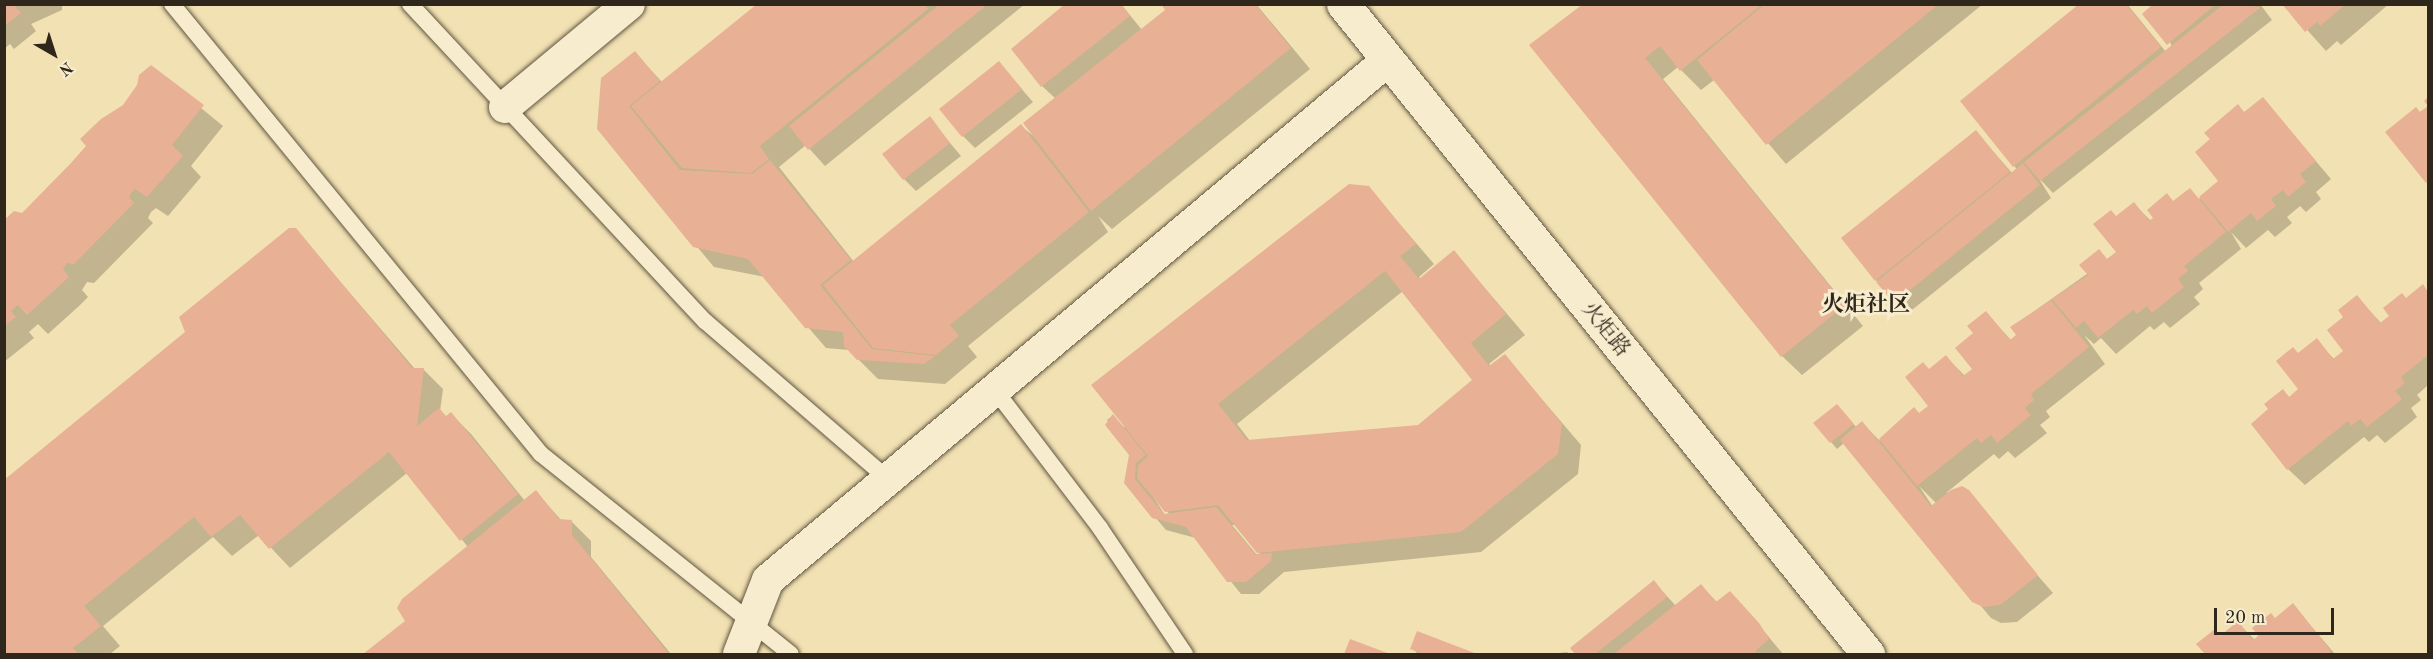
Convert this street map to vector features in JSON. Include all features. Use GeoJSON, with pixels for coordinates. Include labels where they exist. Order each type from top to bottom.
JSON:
{"type":"FeatureCollection","features":[{"type":"Feature","properties":{"kind":"street"},"geometry":{"type":"LineString","coordinates":[[505,107],[630,4]]}},
{"type":"Feature","properties":{"kind":"street","name":"火炬路"},"geometry":{"type":"LineString","coordinates":[[1343,4],[1868,654]]}},
{"type":"Feature","properties":{"kind":"street"},"geometry":{"type":"LineString","coordinates":[[739,654],[768,579],[1388,60]]}},
{"type":"Feature","properties":{"kind":"lane"},"geometry":{"type":"LineString","coordinates":[[172,4],[541,454],[791,654]]}},
{"type":"Feature","properties":{"kind":"lane"},"geometry":{"type":"LineString","coordinates":[[410,4],[706,322],[888,479]]}},
{"type":"Feature","properties":{"kind":"lane"},"geometry":{"type":"LineString","coordinates":[[995,390],[1101,528],[1185,654]]}},
{"type":"Feature","properties":{"kind":"building"},"geometry":{"type":"Polygon","coordinates":[[[4,4],[19,4],[15,7],[21,13],[4,26],[4,4]]]}},
{"type":"Feature","properties":{"kind":"building"},"geometry":{"type":"Polygon","coordinates":[[[757,4],[924,4],[928,9],[760,146],[769,159],[751,173],[682,168],[631,106],[757,4]]]}},
{"type":"Feature","properties":{"kind":"building"},"geometry":{"type":"Polygon","coordinates":[[[940,4],[988,4],[808,150],[789,126],[940,4]]]}},
{"type":"Feature","properties":{"kind":"building"},"geometry":{"type":"Polygon","coordinates":[[[1065,4],[1121,4],[1130,16],[1041,87],[1011,49],[1065,4]]]}},
{"type":"Feature","properties":{"kind":"building"},"geometry":{"type":"Polygon","coordinates":[[[1161,4],[1255,4],[1291,48],[1091,211],[1023,123],[1165,10],[1161,4]]]}},
{"type":"Feature","properties":{"kind":"building"},"geometry":{"type":"Polygon","coordinates":[[[1583,4],[1763,4],[1680,71],[1660,46],[1645,58],[1845,305],[1781,357],[1529,45],[1583,4]]]}},
{"type":"Feature","properties":{"kind":"building"},"geometry":{"type":"Polygon","coordinates":[[[1765,4],[1939,4],[1766,145],[1697,60],[1765,4]]]}},
{"type":"Feature","properties":{"kind":"building"},"geometry":{"type":"Polygon","coordinates":[[[2079,4],[2126,4],[2161,47],[2013,167],[1960,101],[2079,4]]]}},
{"type":"Feature","properties":{"kind":"building"},"geometry":{"type":"Polygon","coordinates":[[[2153,4],[2216,4],[2167,45],[2142,14],[2153,4]]]}},
{"type":"Feature","properties":{"kind":"building"},"geometry":{"type":"Polygon","coordinates":[[[2224,4],[2261,7],[2040,181],[2024,162],[2224,4]]]}},
{"type":"Feature","properties":{"kind":"building"},"geometry":{"type":"Polygon","coordinates":[[[2282,4],[2346,4],[2320,26],[2317,22],[2305,32],[2282,4]]]}},
{"type":"Feature","properties":{"kind":"building"},"geometry":{"type":"Polygon","coordinates":[[[635,51],[660,81],[629,106],[680,170],[752,174],[770,160],[851,260],[820,285],[872,349],[935,356],[924,364],[857,360],[844,346],[843,332],[805,328],[748,259],[693,247],[597,129],[601,78],[635,51]]]}},
{"type":"Feature","properties":{"kind":"building"},"geometry":{"type":"Polygon","coordinates":[[[999,61],[1022,89],[962,137],[939,109],[999,61]]]}},
{"type":"Feature","properties":{"kind":"building"},"geometry":{"type":"Polygon","coordinates":[[[151,65],[204,105],[172,145],[183,156],[147,197],[135,189],[132,192],[129,197],[134,203],[74,264],[67,263],[63,269],[69,277],[27,315],[18,305],[11,311],[16,317],[4,326],[4,220],[14,211],[22,213],[71,163],[86,146],[80,139],[101,119],[123,105],[137,85],[139,75],[151,65]]]}},
{"type":"Feature","properties":{"kind":"building"},"geometry":{"type":"Polygon","coordinates":[[[2263,97],[2316,161],[2300,174],[2306,182],[2288,197],[2283,190],[2271,199],[2276,206],[2257,221],[2251,213],[2228,232],[2199,197],[2218,181],[2195,152],[2210,139],[2204,133],[2238,104],[2244,112],[2263,97]]]}},
{"type":"Feature","properties":{"kind":"building"},"geometry":{"type":"Polygon","coordinates":[[[2428,106],[2428,181],[2426,183],[2385,132],[2416,107],[2420,112],[2428,106]]]}},
{"type":"Feature","properties":{"kind":"building"},"geometry":{"type":"Polygon","coordinates":[[[930,116],[950,143],[903,180],[882,154],[930,116]]]}},
{"type":"Feature","properties":{"kind":"building"},"geometry":{"type":"Polygon","coordinates":[[[1021,124],[1089,212],[950,325],[959,336],[936,355],[873,348],[823,285],[1021,124]]]}},
{"type":"Feature","properties":{"kind":"building"},"geometry":{"type":"Polygon","coordinates":[[[1976,130],[2010,172],[1875,281],[1841,238],[1976,130]]]}},
{"type":"Feature","properties":{"kind":"building"},"geometry":{"type":"Polygon","coordinates":[[[2023,163],[2040,185],[1894,303],[1876,282],[2023,163]]]}},
{"type":"Feature","properties":{"kind":"building"},"geometry":{"type":"Polygon","coordinates":[[[1349,184],[1369,186],[1416,244],[1400,256],[1419,279],[1454,250],[1506,314],[1471,343],[1489,366],[1505,354],[1562,424],[1558,454],[1461,532],[1257,553],[1218,505],[1165,512],[1137,478],[1138,465],[1148,456],[1091,385],[1349,184]],[[1385,271],[1218,404],[1247,440],[1418,425],[1472,380],[1385,271]]]}},
{"type":"Feature","properties":{"kind":"building"},"geometry":{"type":"Polygon","coordinates":[[[2190,188],[2226,232],[2184,266],[2188,271],[2178,279],[2184,287],[2152,313],[2147,306],[2137,314],[2133,310],[2098,338],[2084,321],[2076,328],[2052,299],[2088,275],[2079,265],[2099,249],[2107,259],[2116,252],[2093,224],[2111,210],[2116,216],[2134,202],[2149,221],[2153,218],[2147,210],[2167,193],[2173,201],[2190,188]]]}},
{"type":"Feature","properties":{"kind":"building"},"geometry":{"type":"Polygon","coordinates":[[[289,228],[296,228],[412,368],[424,368],[417,426],[439,408],[446,416],[451,412],[518,494],[460,541],[389,452],[269,549],[240,515],[211,537],[194,517],[84,606],[101,626],[73,648],[78,654],[4,654],[4,480],[185,332],[179,317],[289,228]]]}},
{"type":"Feature","properties":{"kind":"building"},"geometry":{"type":"Polygon","coordinates":[[[2423,284],[2428,292],[2428,355],[2401,377],[2405,383],[2395,391],[2402,399],[2367,427],[2360,419],[2351,426],[2348,421],[2287,470],[2251,424],[2268,409],[2264,404],[2283,389],[2289,397],[2298,389],[2276,361],[2293,347],[2298,353],[2317,338],[2333,359],[2343,351],[2327,330],[2343,317],[2338,310],[2357,295],[2380,323],[2389,316],[2383,308],[2402,293],[2406,298],[2423,284]]]}},
{"type":"Feature","properties":{"kind":"building"},"geometry":{"type":"Polygon","coordinates":[[[2051,300],[2089,347],[2031,394],[2034,400],[2025,408],[2031,415],[1997,443],[1991,435],[1981,443],[1977,438],[1917,486],[1879,439],[1914,407],[1919,413],[1928,406],[1905,377],[1923,362],[1929,369],[1946,355],[1963,376],[1972,369],[1955,348],[1973,333],[1967,326],[1986,311],[2010,340],[2016,335],[2010,327],[2051,300]]]}},
{"type":"Feature","properties":{"kind":"building"},"geometry":{"type":"Polygon","coordinates":[[[1837,404],[1854,424],[1830,443],[1813,423],[1837,404]]]}},
{"type":"Feature","properties":{"kind":"building"},"geometry":{"type":"Polygon","coordinates":[[[1113,414],[1146,455],[1136,463],[1135,479],[1164,514],[1216,507],[1255,554],[1272,553],[1271,561],[1246,582],[1227,582],[1186,527],[1152,518],[1124,483],[1129,455],[1105,425],[1113,414]]]}},
{"type":"Feature","properties":{"kind":"building"},"geometry":{"type":"Polygon","coordinates":[[[1862,421],[1931,506],[1951,490],[1962,486],[1969,490],[2038,575],[2000,605],[1983,607],[1972,602],[1840,440],[1862,421]]]}},
{"type":"Feature","properties":{"kind":"building"},"geometry":{"type":"Polygon","coordinates":[[[536,490],[559,519],[572,520],[572,535],[669,654],[363,654],[405,621],[397,608],[402,599],[536,490]]]}},
{"type":"Feature","properties":{"kind":"building"},"geometry":{"type":"Polygon","coordinates":[[[1654,580],[1667,597],[1595,654],[1575,654],[1570,648],[1654,580]]]}},
{"type":"Feature","properties":{"kind":"building"},"geometry":{"type":"Polygon","coordinates":[[[1701,584],[1716,602],[1730,591],[1759,623],[1769,639],[1755,651],[1758,654],[1614,654],[1701,584]]]}},
{"type":"Feature","properties":{"kind":"building"},"geometry":{"type":"Polygon","coordinates":[[[2293,603],[2331,651],[2327,654],[2205,654],[2196,644],[2215,629],[2220,636],[2238,621],[2253,640],[2258,636],[2252,628],[2271,613],[2275,618],[2293,603]]]}},
{"type":"Feature","properties":{"kind":"building"},"geometry":{"type":"Polygon","coordinates":[[[1417,631],[1477,654],[1424,654],[1410,649],[1417,631]]]}},
{"type":"Feature","properties":{"kind":"building"},"geometry":{"type":"Polygon","coordinates":[[[1350,639],[1390,654],[1344,654],[1350,639]]]}},
{"type":"Feature","properties":{"kind":"district","name":"火炬社区"},"geometry":{"type":"Point","coordinates":[1866,306]}}]}
